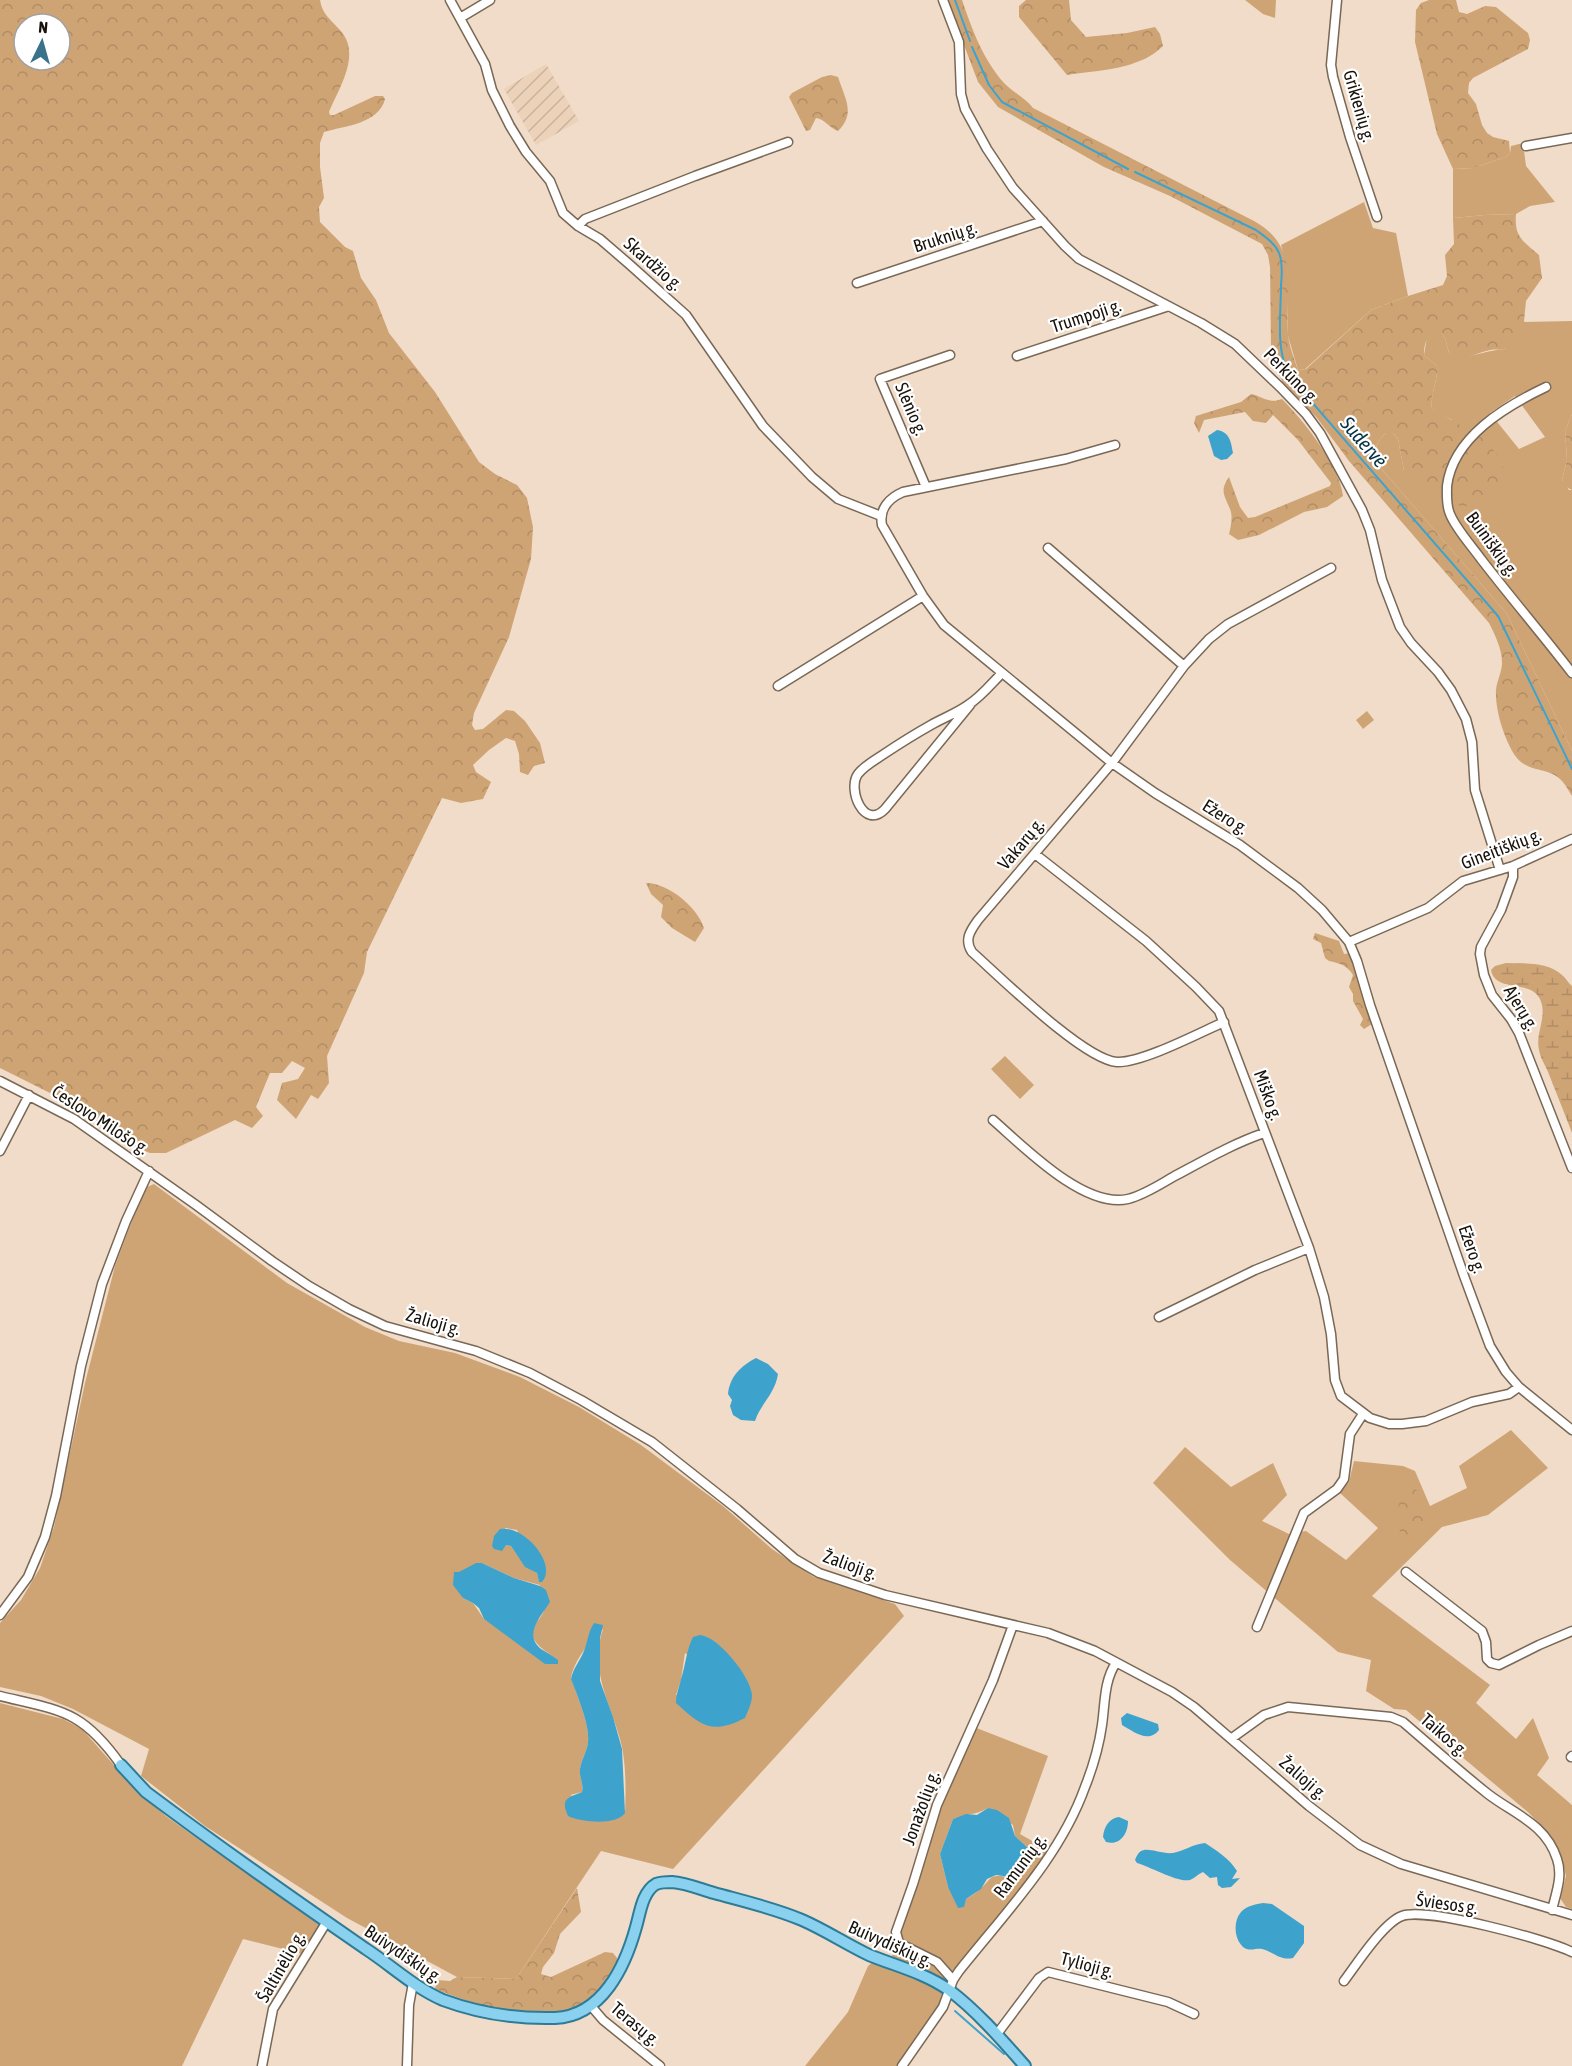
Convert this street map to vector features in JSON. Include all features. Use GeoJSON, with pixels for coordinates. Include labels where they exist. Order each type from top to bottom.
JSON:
{"type":"FeatureCollection","features":[{"type":"Feature","properties":{"kind":"main road","name":"Buivydiškių g."},"geometry":{"type":"LineString","coordinates":[[121,1765],[146,1792],[326,1923],[413,1983],[431,1994],[460,2005],[505,2014],[545,2018],[567,2017],[584,2011],[605,1992],[625,1959],[649,1890],[662,1882],[670,1882],[716,1893],[799,1919],[872,1956],[952,1986],[1025,2066]]}},
{"type":"Feature","properties":{"kind":"street","name":"Skardžio g."},"geometry":{"type":"LineString","coordinates":[[450,0],[485,64],[492,90],[520,143],[550,180],[563,213],[578,226],[600,239],[686,315],[764,426],[812,477],[838,499],[881,516]]}},
{"type":"Feature","properties":{"kind":"street"},"geometry":{"type":"LineString","coordinates":[[460,18],[490,0]]}},
{"type":"Feature","properties":{"kind":"street","name":"Perkūno g."},"geometry":{"type":"LineString","coordinates":[[943,0],[959,42],[961,94],[965,109],[1012,188],[1080,259],[1220,333],[1249,356],[1306,414],[1326,443],[1366,520],[1382,580],[1400,627],[1451,690],[1466,719],[1472,742],[1475,790],[1500,870]]}},
{"type":"Feature","properties":{"kind":"street","name":"Grikienių g."},"geometry":{"type":"LineString","coordinates":[[1337,0],[1331,65],[1333,77],[1377,217]]}},
{"type":"Feature","properties":{"kind":"street"},"geometry":{"type":"LineString","coordinates":[[1526,147],[1572,138]]}},
{"type":"Feature","properties":{"kind":"street"},"geometry":{"type":"LineString","coordinates":[[578,226],[585,219],[788,142]]}},
{"type":"Feature","properties":{"kind":"street","name":"Bruknių g."},"geometry":{"type":"LineString","coordinates":[[856,284],[1043,221]]}},
{"type":"Feature","properties":{"kind":"street","name":"Trumpoji g."},"geometry":{"type":"LineString","coordinates":[[1017,356],[1166,306]]}},
{"type":"Feature","properties":{"kind":"street","name":"Slėnio g."},"geometry":{"type":"LineString","coordinates":[[926,487],[880,379],[950,355]]}},
{"type":"Feature","properties":{"kind":"street","name":"Buiniškių g."},"geometry":{"type":"LineString","coordinates":[[1546,387],[1498,414],[1472,438],[1452,467],[1448,481],[1448,506],[1450,515],[1476,552],[1572,673]]}},
{"type":"Feature","properties":{"kind":"street"},"geometry":{"type":"LineString","coordinates":[[881,516],[886,504],[896,495],[1066,459],[1115,445]]}},
{"type":"Feature","properties":{"kind":"street","name":"Ežero g."},"geometry":{"type":"LineString","coordinates":[[881,516],[885,532],[922,596],[944,625],[1112,763],[1266,863],[1322,910],[1349,942],[1490,1346],[1506,1372],[1519,1387],[1572,1430]]}},
{"type":"Feature","properties":{"kind":"street"},"geometry":{"type":"LineString","coordinates":[[1048,548],[1184,666]]}},
{"type":"Feature","properties":{"kind":"street","name":"Vakarų g."},"geometry":{"type":"LineString","coordinates":[[1224,1022],[1165,1048],[1128,1061],[1115,1062],[1091,1052],[1057,1027],[972,952],[968,938],[973,927],[1112,763],[1184,666],[1209,639],[1228,624],[1331,568]]}},
{"type":"Feature","properties":{"kind":"street"},"geometry":{"type":"LineString","coordinates":[[778,686],[922,596]]}},
{"type":"Feature","properties":{"kind":"street"},"geometry":{"type":"LineString","coordinates":[[970,705],[921,731],[867,765],[857,775],[854,784],[855,794],[865,812],[878,816],[885,810],[970,705],[1002,673]]}},
{"type":"Feature","properties":{"kind":"street","name":"Gineitiškių g."},"geometry":{"type":"LineString","coordinates":[[1349,942],[1428,908],[1463,881],[1513,866],[1572,839]]}},
{"type":"Feature","properties":{"kind":"street","name":"Miško g."},"geometry":{"type":"LineString","coordinates":[[1035,854],[1146,941],[1214,1004],[1224,1022],[1309,1248],[1324,1297],[1330,1325],[1337,1389],[1341,1396],[1363,1414],[1378,1422],[1414,1423],[1472,1402],[1509,1394],[1519,1387]]}},
{"type":"Feature","properties":{"kind":"street","name":"Ajerų g."},"geometry":{"type":"LineString","coordinates":[[1513,866],[1513,877],[1501,910],[1481,948],[1480,963],[1492,995],[1519,1033],[1572,1168]]}},
{"type":"Feature","properties":{"kind":"street","name":"Česlovo Milošo g."},"geometry":{"type":"LineString","coordinates":[[0,1081],[74,1119],[149,1171]]}},
{"type":"Feature","properties":{"kind":"street"},"geometry":{"type":"LineString","coordinates":[[0,1151],[29,1095]]}},
{"type":"Feature","properties":{"kind":"street"},"geometry":{"type":"LineString","coordinates":[[993,1120],[1054,1173],[1096,1195],[1118,1200],[1128,1199],[1148,1191],[1240,1141],[1264,1133]]}},
{"type":"Feature","properties":{"kind":"street"},"geometry":{"type":"LineString","coordinates":[[0,1615],[28,1577],[45,1537],[56,1496],[81,1366],[102,1284],[126,1221],[149,1171]]}},
{"type":"Feature","properties":{"kind":"street","name":"Žalioji g."},"geometry":{"type":"LineString","coordinates":[[149,1171],[272,1262],[350,1309],[385,1326],[476,1351],[530,1373],[652,1442],[690,1470],[795,1559],[819,1573],[885,1595],[1048,1633],[1074,1642],[1172,1692],[1194,1707],[1348,1838],[1376,1854],[1401,1864],[1572,1915]]}},
{"type":"Feature","properties":{"kind":"street"},"geometry":{"type":"LineString","coordinates":[[1159,1317],[1255,1270],[1309,1248]]}},
{"type":"Feature","properties":{"kind":"street"},"geometry":{"type":"LineString","coordinates":[[1257,1627],[1305,1513],[1311,1506],[1336,1489],[1344,1479],[1350,1434],[1363,1414]]}},
{"type":"Feature","properties":{"kind":"street"},"geometry":{"type":"LineString","coordinates":[[1406,1572],[1482,1631],[1486,1642],[1487,1659],[1495,1665],[1572,1631]]}},
{"type":"Feature","properties":{"kind":"street","name":"Jonažolių g."},"geometry":{"type":"LineString","coordinates":[[952,1986],[937,1962],[899,1943],[896,1932],[914,1884],[937,1805],[993,1680],[1013,1625]]}},
{"type":"Feature","properties":{"kind":"street","name":"Ramunių g."},"geometry":{"type":"LineString","coordinates":[[902,2066],[943,2007],[952,1986],[1060,1840],[1085,1788],[1095,1757],[1108,1682],[1116,1663]]}},
{"type":"Feature","properties":{"kind":"street","name":"Buivydiškių g."},"geometry":{"type":"LineString","coordinates":[[0,1696],[73,1716],[94,1731],[121,1765]]}},
{"type":"Feature","properties":{"kind":"street","name":"Taikos g."},"geometry":{"type":"LineString","coordinates":[[1232,1738],[1264,1715],[1288,1707],[1391,1718],[1403,1722],[1491,1796],[1519,1813],[1541,1833],[1552,1848],[1559,1868],[1559,1882],[1552,1910]]}},
{"type":"Feature","properties":{"kind":"street","name":"Šviesos g."},"geometry":{"type":"LineString","coordinates":[[1344,1981],[1369,1945],[1399,1917],[1408,1915],[1458,1920],[1509,1931],[1560,1946],[1572,1952]]}},
{"type":"Feature","properties":{"kind":"street","name":"Šaltinėlio g."},"geometry":{"type":"LineString","coordinates":[[262,2066],[273,2009],[326,1923]]}},
{"type":"Feature","properties":{"kind":"street","name":"Tylioji g."},"geometry":{"type":"LineString","coordinates":[[997,2034],[1039,1978],[1048,1972],[1168,2002],[1194,2014]]}},
{"type":"Feature","properties":{"kind":"street"},"geometry":{"type":"LineString","coordinates":[[407,2066],[409,2004],[413,1983]]}},
{"type":"Feature","properties":{"kind":"street","name":"Terasų g."},"geometry":{"type":"LineString","coordinates":[[591,2006],[603,2020],[660,2066]]}},
{"type":"Feature","properties":{"kind":"shaded area"},"geometry":{"type":"Polygon","coordinates":[[[546,64],[579,121],[536,145],[504,89],[546,64]]]}},
{"type":"Feature","properties":{"kind":"green space"},"geometry":{"type":"Polygon","coordinates":[[[0,0],[320,0],[325,13],[346,39],[349,50],[349,60],[343,82],[329,112],[330,115],[375,96],[383,96],[385,99],[376,114],[368,119],[351,126],[324,132],[320,143],[324,198],[319,207],[320,222],[345,247],[353,251],[361,278],[376,300],[389,333],[435,392],[479,462],[495,474],[517,485],[527,498],[533,527],[531,559],[509,637],[474,713],[472,725],[475,730],[483,729],[506,710],[514,711],[525,721],[540,743],[545,763],[534,766],[528,775],[520,772],[519,754],[515,741],[506,738],[473,765],[476,772],[491,782],[483,799],[461,803],[442,798],[367,952],[364,973],[327,1056],[329,1083],[318,1099],[311,1095],[296,1119],[277,1100],[282,1083],[298,1079],[305,1068],[292,1061],[282,1073],[270,1073],[256,1107],[263,1116],[252,1128],[235,1120],[166,1153],[150,1153],[120,1141],[80,1108],[0,1068],[0,0]]]}},
{"type":"Feature","properties":{"kind":"green space"},"geometry":{"type":"Polygon","coordinates":[[[947,0],[962,0],[974,33],[990,65],[1005,84],[1033,108],[1254,221],[1269,231],[1279,243],[1288,270],[1288,334],[1298,370],[1306,369],[1371,310],[1443,285],[1447,276],[1445,255],[1454,244],[1453,218],[1516,214],[1518,233],[1524,242],[1539,255],[1542,278],[1526,301],[1524,321],[1528,327],[1525,334],[1508,348],[1459,357],[1449,353],[1445,338],[1441,333],[1436,333],[1427,340],[1424,351],[1424,355],[1437,366],[1432,409],[1483,438],[1501,459],[1504,472],[1500,487],[1494,497],[1475,507],[1431,503],[1404,471],[1398,439],[1393,433],[1386,433],[1382,437],[1377,445],[1376,457],[1380,467],[1507,614],[1572,751],[1572,796],[1556,776],[1522,763],[1510,747],[1502,727],[1497,704],[1496,690],[1502,658],[1489,623],[1349,461],[1317,418],[1283,383],[1274,364],[1271,346],[1270,267],[1268,255],[1262,244],[1170,196],[1104,167],[998,107],[978,82],[947,0]]]}},
{"type":"Feature","properties":{"kind":"green space"},"geometry":{"type":"Polygon","coordinates":[[[1026,0],[1069,0],[1071,20],[1086,37],[1127,33],[1155,27],[1160,34],[1163,46],[1142,60],[1118,68],[1067,75],[1019,17],[1019,6],[1026,0]]]}},
{"type":"Feature","properties":{"kind":"green space"},"geometry":{"type":"Polygon","coordinates":[[[1245,0],[1276,0],[1275,18],[1263,14],[1245,0]]]}},
{"type":"Feature","properties":{"kind":"green space"},"geometry":{"type":"Polygon","coordinates":[[[1429,0],[1456,0],[1459,12],[1467,14],[1485,6],[1496,7],[1528,33],[1530,40],[1528,49],[1473,78],[1469,83],[1468,93],[1476,104],[1482,125],[1487,133],[1509,141],[1510,153],[1506,157],[1473,168],[1453,169],[1437,134],[1415,42],[1416,10],[1421,3],[1429,0]]]}},
{"type":"Feature","properties":{"kind":"green space"},"geometry":{"type":"Polygon","coordinates":[[[831,75],[838,77],[846,99],[847,118],[838,131],[816,118],[810,130],[806,131],[789,97],[792,93],[822,77],[831,75]]]}},
{"type":"Feature","properties":{"kind":"green space"},"geometry":{"type":"Polygon","coordinates":[[[1523,143],[1526,166],[1555,202],[1530,206],[1516,214],[1453,218],[1453,169],[1473,168],[1506,157],[1510,153],[1511,146],[1523,143]]]}},
{"type":"Feature","properties":{"kind":"green space"},"geometry":{"type":"Polygon","coordinates":[[[1364,202],[1373,228],[1396,233],[1408,296],[1371,310],[1305,369],[1298,370],[1288,336],[1287,267],[1281,245],[1364,202]]]}},
{"type":"Feature","properties":{"kind":"green space"},"geometry":{"type":"Polygon","coordinates":[[[1572,321],[1572,414],[1565,431],[1567,460],[1562,480],[1569,490],[1572,490],[1572,751],[1507,614],[1380,467],[1376,457],[1376,448],[1382,437],[1386,433],[1393,433],[1398,439],[1404,471],[1452,420],[1432,409],[1437,366],[1424,355],[1427,337],[1434,333],[1441,333],[1445,338],[1449,353],[1470,356],[1505,349],[1524,322],[1572,321]],[[1515,396],[1490,413],[1519,449],[1545,437],[1515,396]]]}},
{"type":"Feature","properties":{"kind":"green space"},"geometry":{"type":"Polygon","coordinates":[[[1251,394],[1270,400],[1282,399],[1291,408],[1328,458],[1343,496],[1327,507],[1304,512],[1259,535],[1238,540],[1229,534],[1231,515],[1224,486],[1229,477],[1240,507],[1248,518],[1330,486],[1331,483],[1298,440],[1273,415],[1266,423],[1253,421],[1245,412],[1204,420],[1199,433],[1194,423],[1196,416],[1241,402],[1251,394]]]}},
{"type":"Feature","properties":{"kind":"green space"},"geometry":{"type":"Polygon","coordinates":[[[1572,414],[1572,490],[1564,486],[1562,480],[1567,460],[1565,431],[1572,414]]]}},
{"type":"Feature","properties":{"kind":"green space"},"geometry":{"type":"Polygon","coordinates":[[[1367,711],[1374,720],[1363,729],[1356,720],[1367,711]]]}},
{"type":"Feature","properties":{"kind":"green space"},"geometry":{"type":"Polygon","coordinates":[[[646,883],[664,887],[673,892],[696,913],[704,928],[695,942],[672,928],[661,917],[663,905],[651,894],[646,883]]]}},
{"type":"Feature","properties":{"kind":"green space"},"geometry":{"type":"Polygon","coordinates":[[[1315,933],[1339,941],[1344,954],[1350,953],[1355,971],[1359,975],[1372,1024],[1364,1029],[1360,1025],[1363,1019],[1353,1001],[1353,994],[1349,987],[1353,975],[1345,967],[1325,958],[1321,943],[1313,939],[1315,933]]]}},
{"type":"Feature","properties":{"kind":"green space"},"geometry":{"type":"Polygon","coordinates":[[[1506,963],[1550,967],[1572,986],[1572,1133],[1540,1053],[1538,1043],[1543,1012],[1540,999],[1529,989],[1506,984],[1494,977],[1491,970],[1495,966],[1506,963]]]}},
{"type":"Feature","properties":{"kind":"green space"},"geometry":{"type":"Polygon","coordinates":[[[1005,1056],[1034,1085],[1020,1099],[991,1069],[1005,1056]]]}},
{"type":"Feature","properties":{"kind":"green space"},"geometry":{"type":"Polygon","coordinates":[[[154,1184],[287,1283],[365,1327],[399,1341],[455,1353],[520,1377],[579,1407],[641,1445],[723,1506],[772,1549],[814,1577],[895,1604],[904,1616],[673,1869],[601,1851],[516,1979],[457,1977],[347,1918],[205,1826],[141,1776],[149,1749],[73,1709],[41,1696],[0,1687],[0,1623],[21,1600],[40,1568],[54,1527],[85,1383],[115,1266],[142,1194],[147,1187],[154,1184]],[[505,1528],[506,1545],[511,1546],[525,1566],[537,1573],[539,1581],[542,1582],[517,1530],[505,1528]],[[482,1563],[459,1573],[463,1598],[473,1603],[484,1619],[553,1656],[536,1643],[532,1634],[532,1629],[544,1611],[540,1585],[514,1578],[482,1563]],[[603,1629],[579,1658],[571,1678],[588,1735],[580,1769],[582,1792],[570,1795],[625,1813],[622,1747],[600,1675],[598,1660],[603,1629]],[[685,1653],[676,1695],[750,1707],[685,1653]]]}},
{"type":"Feature","properties":{"kind":"green space"},"geometry":{"type":"Polygon","coordinates":[[[1511,1430],[1548,1468],[1488,1515],[1442,1527],[1372,1596],[1490,1685],[1476,1703],[1516,1739],[1533,1718],[1549,1758],[1537,1775],[1572,1805],[1572,1909],[1566,1907],[1560,1898],[1566,1876],[1561,1856],[1552,1837],[1529,1813],[1406,1710],[1394,1709],[1366,1691],[1371,1660],[1338,1652],[1230,1560],[1153,1483],[1185,1447],[1231,1487],[1273,1463],[1287,1495],[1262,1521],[1289,1534],[1306,1531],[1346,1560],[1378,1528],[1340,1493],[1349,1482],[1354,1461],[1403,1466],[1415,1471],[1430,1506],[1467,1488],[1459,1466],[1511,1430]]]}},
{"type":"Feature","properties":{"kind":"green space"},"geometry":{"type":"Polygon","coordinates":[[[1408,1489],[1420,1491],[1427,1511],[1424,1524],[1418,1534],[1413,1537],[1401,1535],[1398,1524],[1399,1505],[1408,1489]]]}},
{"type":"Feature","properties":{"kind":"green space"},"geometry":{"type":"Polygon","coordinates":[[[0,1703],[63,1719],[82,1729],[136,1790],[167,1817],[321,1926],[303,1954],[243,1939],[182,2066],[0,2066],[0,1703]]]}},
{"type":"Feature","properties":{"kind":"green space"},"geometry":{"type":"Polygon","coordinates":[[[974,1727],[1048,1756],[1020,1834],[1048,1850],[1024,1885],[945,1983],[891,1959],[942,1806],[974,1727]],[[988,1808],[953,1819],[940,1854],[948,1887],[966,1899],[994,1876],[1010,1877],[1028,1848],[1015,1836],[1013,1825],[988,1808]]]}},
{"type":"Feature","properties":{"kind":"green space"},"geometry":{"type":"Polygon","coordinates":[[[577,1888],[581,1912],[560,1934],[554,1953],[543,1967],[541,1974],[551,1977],[605,1952],[613,1953],[617,1958],[617,1963],[595,1997],[578,2007],[559,2013],[538,2014],[494,2008],[435,1989],[437,1980],[450,1981],[457,1977],[516,1979],[577,1888]]]}},
{"type":"Feature","properties":{"kind":"green space"},"geometry":{"type":"Polygon","coordinates":[[[873,1962],[884,1964],[941,1989],[944,1992],[943,2001],[897,2066],[805,2066],[848,2012],[868,1966],[873,1962]]]}},
{"type":"Feature","properties":{"kind":"water"},"geometry":{"type":"Polygon","coordinates":[[[1217,430],[1225,433],[1230,441],[1233,453],[1227,459],[1221,460],[1214,456],[1208,436],[1217,430]]]}},
{"type":"Feature","properties":{"kind":"water"},"geometry":{"type":"Polygon","coordinates":[[[756,1358],[768,1364],[778,1374],[771,1393],[755,1421],[741,1420],[733,1415],[730,1406],[732,1400],[728,1394],[729,1388],[737,1372],[756,1358]]]}},
{"type":"Feature","properties":{"kind":"water"},"geometry":{"type":"Polygon","coordinates":[[[500,1529],[509,1529],[519,1533],[536,1547],[546,1566],[546,1574],[542,1582],[539,1582],[537,1573],[525,1567],[511,1546],[506,1545],[502,1551],[494,1549],[492,1546],[494,1536],[500,1529]]]}},
{"type":"Feature","properties":{"kind":"water"},"geometry":{"type":"Polygon","coordinates":[[[476,1563],[482,1563],[546,1590],[550,1602],[538,1619],[534,1638],[541,1649],[558,1660],[558,1664],[545,1664],[484,1619],[479,1608],[463,1598],[453,1585],[454,1572],[459,1572],[476,1563]]]}},
{"type":"Feature","properties":{"kind":"water"},"geometry":{"type":"Polygon","coordinates":[[[594,1623],[603,1625],[600,1638],[600,1681],[622,1749],[625,1813],[614,1820],[598,1822],[568,1816],[565,1806],[569,1797],[582,1792],[580,1769],[588,1735],[571,1679],[594,1623]]]}},
{"type":"Feature","properties":{"kind":"water"},"geometry":{"type":"Polygon","coordinates":[[[700,1635],[716,1642],[746,1678],[752,1695],[745,1718],[724,1726],[708,1726],[676,1703],[687,1652],[693,1637],[700,1635]]]}},
{"type":"Feature","properties":{"kind":"water"},"geometry":{"type":"Polygon","coordinates":[[[1127,1713],[1158,1724],[1159,1730],[1150,1736],[1136,1733],[1122,1725],[1121,1718],[1127,1713]]]}},
{"type":"Feature","properties":{"kind":"water"},"geometry":{"type":"Polygon","coordinates":[[[988,1808],[997,1810],[1009,1818],[1015,1836],[1028,1848],[1031,1865],[1010,1877],[996,1875],[987,1879],[981,1889],[966,1899],[964,1907],[958,1908],[948,1887],[940,1854],[953,1819],[966,1814],[977,1815],[988,1808]]]}},
{"type":"Feature","properties":{"kind":"water"},"geometry":{"type":"Polygon","coordinates":[[[1119,1817],[1128,1821],[1125,1834],[1119,1841],[1106,1842],[1103,1837],[1106,1827],[1112,1819],[1119,1817]]]}},
{"type":"Feature","properties":{"kind":"water"},"geometry":{"type":"Polygon","coordinates":[[[1205,1843],[1227,1859],[1237,1871],[1232,1879],[1240,1878],[1231,1887],[1222,1888],[1218,1885],[1217,1877],[1210,1878],[1203,1872],[1190,1880],[1179,1879],[1137,1863],[1135,1860],[1144,1850],[1173,1853],[1205,1843]]]}},
{"type":"Feature","properties":{"kind":"water"},"geometry":{"type":"Polygon","coordinates":[[[1263,1903],[1272,1904],[1304,1926],[1304,1943],[1293,1958],[1281,1957],[1262,1949],[1248,1949],[1240,1944],[1236,1930],[1238,1916],[1246,1908],[1263,1903]]]}},
{"type":"Feature","properties":{"kind":"waterway","name":"Sudervė"},"geometry":{"type":"LineString","coordinates":[[955,0],[970,41]]}},
{"type":"Feature","properties":{"kind":"waterway","name":"Sudervė"},"geometry":{"type":"LineString","coordinates":[[972,47],[989,85],[1002,102],[1128,169]]}},
{"type":"Feature","properties":{"kind":"waterway","name":"Sudervė"},"geometry":{"type":"LineString","coordinates":[[1135,172],[1256,230],[1275,246],[1282,265],[1280,320],[1282,355],[1290,377],[1498,616],[1572,769]]}},
{"type":"Feature","properties":{"kind":"waterway"},"geometry":{"type":"LineString","coordinates":[[955,2011],[1004,2054]]}}]}
